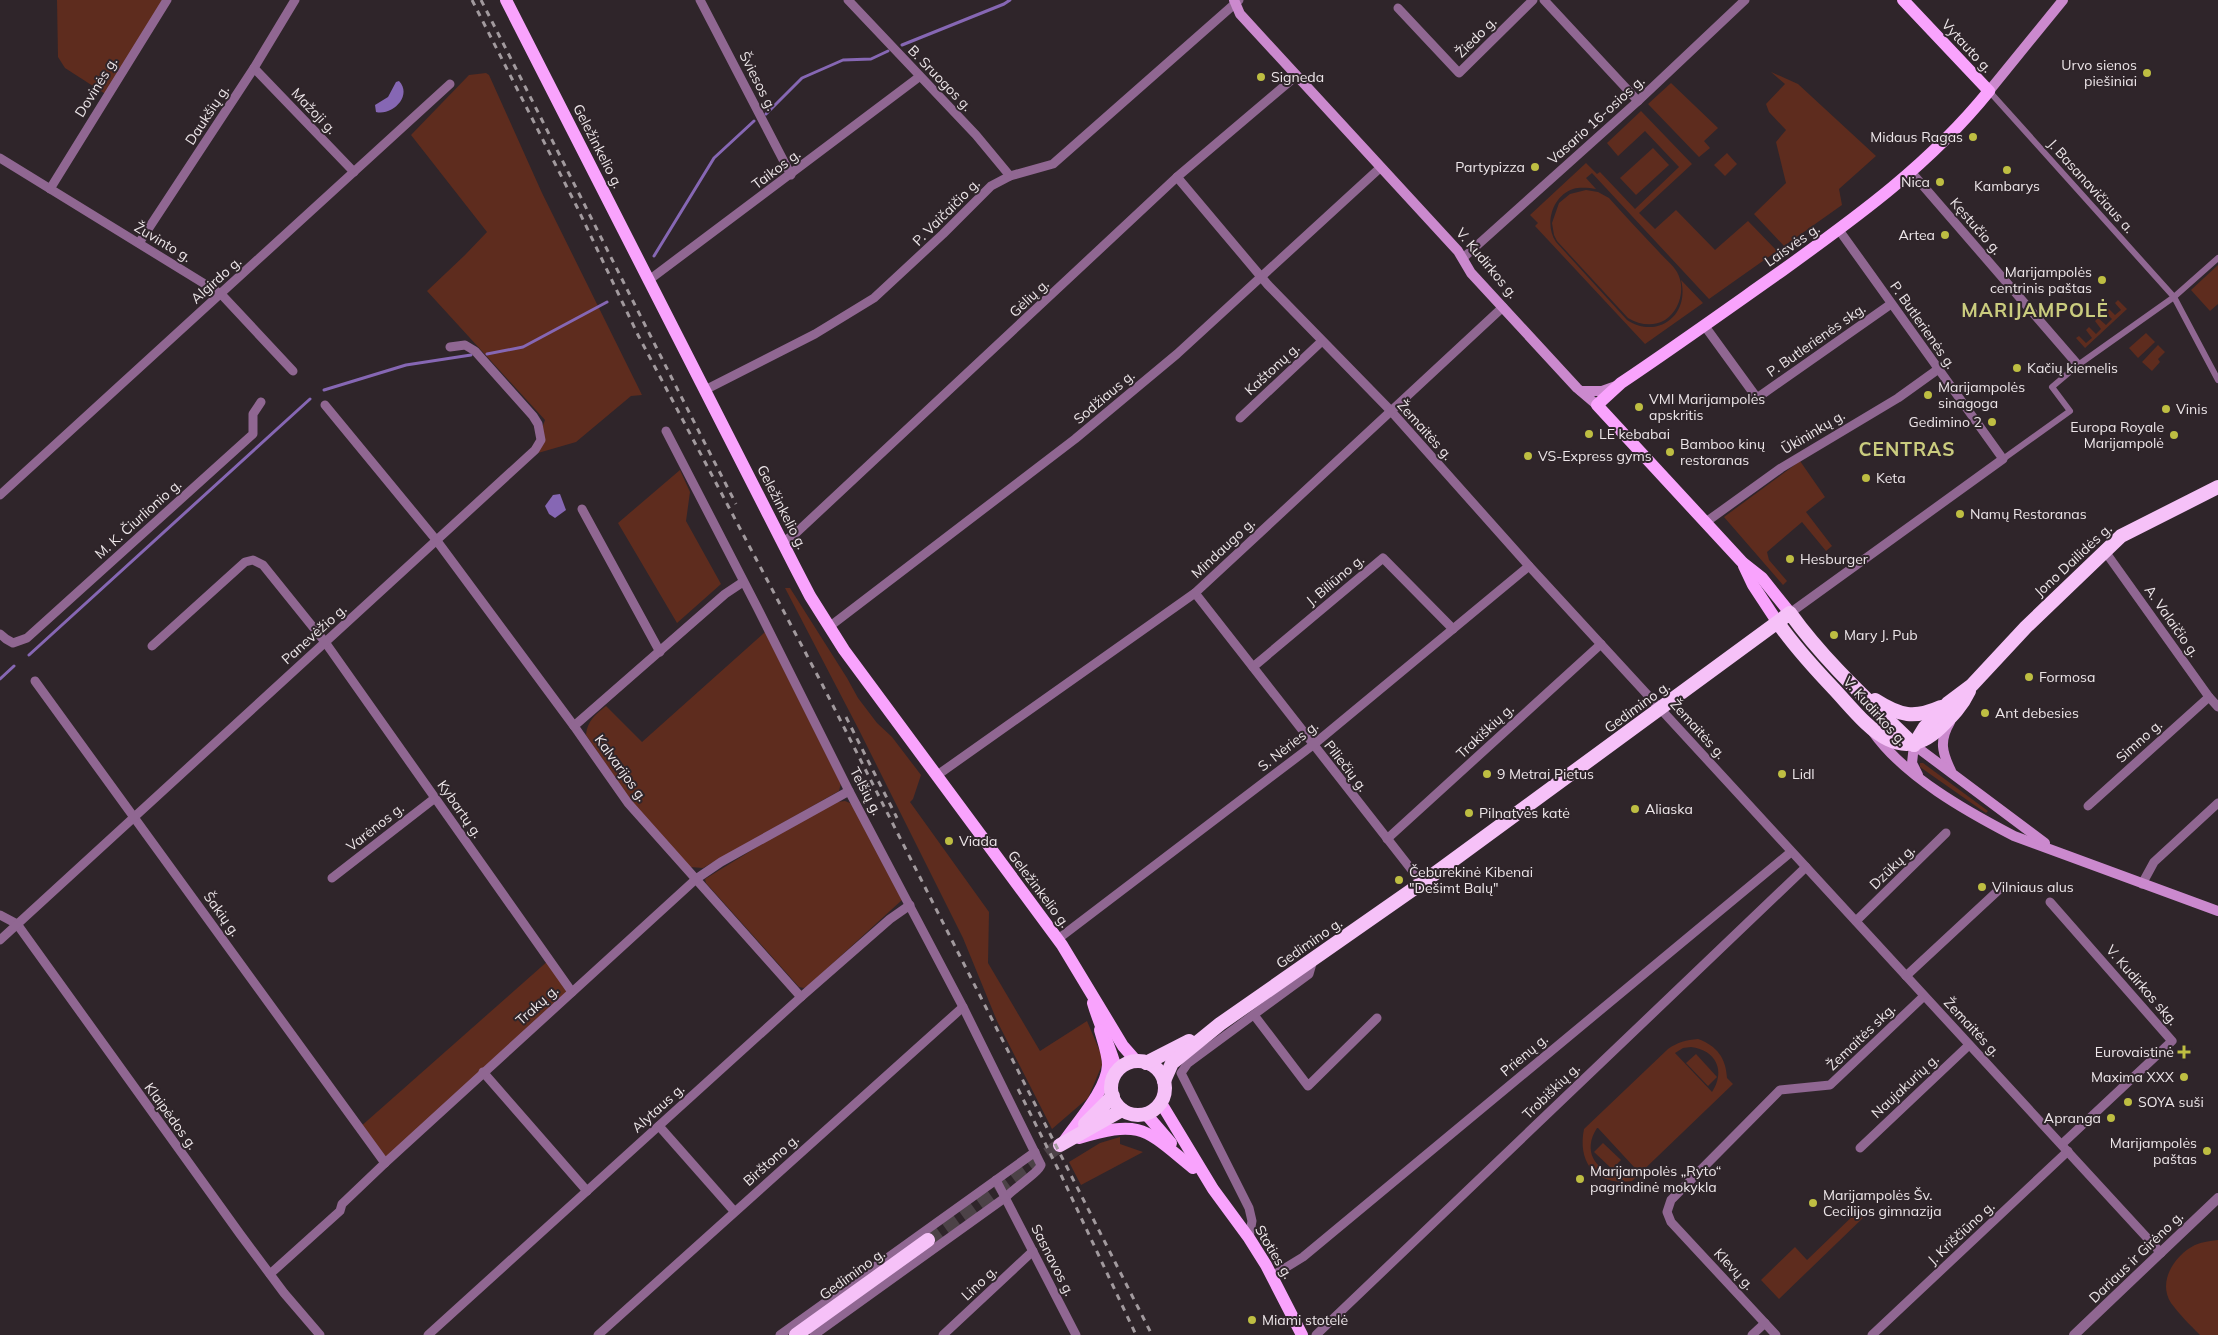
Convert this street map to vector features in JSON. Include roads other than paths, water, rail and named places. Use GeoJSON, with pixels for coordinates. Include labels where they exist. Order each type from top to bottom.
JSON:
{"type":"FeatureCollection","features":[{"type":"Feature","properties":{"kind":"highway","name":"Jono Dailidės g."},"geometry":{"type":"LineString","coordinates":[[1953,707],[2026,627],[2120,536],[2218,487]]}},
{"type":"Feature","properties":{"kind":"highway","name":"Gedimino g."},"geometry":{"type":"LineString","coordinates":[[1164,1081],[1172,1063],[1220,1024],[1422,883],[1790,613]]}},
{"type":"Feature","properties":{"kind":"highway"},"geometry":{"type":"LineString","coordinates":[[1790,613],[1802,630],[1852,684],[1914,745]]}},
{"type":"Feature","properties":{"kind":"highway","name":"V. Kudirkos g."},"geometry":{"type":"LineString","coordinates":[[1778,623],[1797,649],[1871,729]]}},
{"type":"Feature","properties":{"kind":"highway"},"geometry":{"type":"LineString","coordinates":[[1852,684],[1882,704],[1908,715],[1953,707]]}},
{"type":"Feature","properties":{"kind":"highway"},"geometry":{"type":"LineString","coordinates":[[1914,745],[1924,727],[1953,707]]}},
{"type":"Feature","properties":{"kind":"highway"},"geometry":{"type":"LineString","coordinates":[[1871,729],[1890,741],[1914,745]]}},
{"type":"Feature","properties":{"kind":"highway","name":"Gedimino g."},"geometry":{"type":"LineString","coordinates":[[1142,1062],[1166,1054],[1220,1024]]}},
{"type":"Feature","properties":{"kind":"highway"},"geometry":{"type":"LineString","coordinates":[[1142,1062],[1154,1066],[1164,1081],[1164,1096],[1155,1110],[1146,1114],[1130,1114],[1122,1110],[1113,1096],[1112,1088],[1117,1072],[1130,1063],[1142,1062]]}},
{"type":"Feature","properties":{"kind":"highway"},"geometry":{"type":"LineString","coordinates":[[1075,1134],[1113,1096]]}},
{"type":"Feature","properties":{"kind":"highway"},"geometry":{"type":"LineString","coordinates":[[1061,1144],[1075,1134],[1122,1110]]}},
{"type":"Feature","properties":{"kind":"highway","name":"Gedimino g."},"geometry":{"type":"LineString","coordinates":[[796,1335],[928,1240]]}},
{"type":"Feature","properties":{"kind":"main road","name":"Geležinkelio g."},"geometry":{"type":"LineString","coordinates":[[506,0],[828,627],[1058,939],[1077,967],[1089,991],[1106,1015],[1123,1046],[1142,1062]]}},
{"type":"Feature","properties":{"kind":"main road","name":"Vytauto g."},"geometry":{"type":"LineString","coordinates":[[1904,0],[1989,91]]}},
{"type":"Feature","properties":{"kind":"main road"},"geometry":{"type":"LineString","coordinates":[[1989,91],[2063,0]]}},
{"type":"Feature","properties":{"kind":"main road","name":"V. Kudirkos g."},"geometry":{"type":"LineString","coordinates":[[1236,1],[1240,14],[1463,258],[1471,273],[1581,391],[1597,405],[1743,563],[1762,578],[1790,613]]}},
{"type":"Feature","properties":{"kind":"main road","name":"Laisvės g."},"geometry":{"type":"LineString","coordinates":[[1597,405],[1617,386],[1839,230],[1912,173],[1989,91]]}},
{"type":"Feature","properties":{"kind":"main road"},"geometry":{"type":"LineString","coordinates":[[1581,391],[1602,391],[1617,386]]}},
{"type":"Feature","properties":{"kind":"main road","name":"V. Kudirkos g."},"geometry":{"type":"LineString","coordinates":[[1743,563],[1753,585],[1778,623]]}},
{"type":"Feature","properties":{"kind":"main road"},"geometry":{"type":"LineString","coordinates":[[1953,707],[1944,732],[1942,748],[1953,774]]}},
{"type":"Feature","properties":{"kind":"main road","name":"V. Kudirkos g."},"geometry":{"type":"LineString","coordinates":[[1871,729],[1883,746],[1918,776],[1963,807],[2014,836],[2052,848],[2142,884],[2218,911]]}},
{"type":"Feature","properties":{"kind":"main road"},"geometry":{"type":"LineString","coordinates":[[1914,745],[1912,763],[1918,776]]}},
{"type":"Feature","properties":{"kind":"main road","name":"V. Kudirkos g."},"geometry":{"type":"LineString","coordinates":[[1914,745],[2052,848]]}},
{"type":"Feature","properties":{"kind":"main road","name":"Geležinkelio g."},"geometry":{"type":"LineString","coordinates":[[1089,991],[1100,1030],[1112,1053],[1117,1072]]}},
{"type":"Feature","properties":{"kind":"main road"},"geometry":{"type":"LineString","coordinates":[[1061,1144],[1101,1088],[1107,1072],[1108,1063],[1100,1030]]}},
{"type":"Feature","properties":{"kind":"main road","name":"Stoties g."},"geometry":{"type":"LineString","coordinates":[[1161,1103],[1213,1189],[1249,1238],[1272,1276],[1302,1335]]}},
{"type":"Feature","properties":{"kind":"main road","name":"Stoties g."},"geometry":{"type":"LineString","coordinates":[[1146,1114],[1213,1189]]}},
{"type":"Feature","properties":{"kind":"main road"},"geometry":{"type":"LineString","coordinates":[[1061,1144],[1110,1129],[1134,1128],[1150,1135],[1193,1168]]}},
{"type":"Feature","properties":{"kind":"street","name":"Dovinės g."},"geometry":{"type":"LineString","coordinates":[[50,189],[167,0]]}},
{"type":"Feature","properties":{"kind":"street","name":"Daukšių g."},"geometry":{"type":"LineString","coordinates":[[139,244],[296,0]]}},
{"type":"Feature","properties":{"kind":"street","name":"Šviesos g."},"geometry":{"type":"LineString","coordinates":[[700,0],[791,175]]}},
{"type":"Feature","properties":{"kind":"street","name":"B. Sruogos g."},"geometry":{"type":"LineString","coordinates":[[848,0],[976,135],[1010,176]]}},
{"type":"Feature","properties":{"kind":"street","name":"Žiedo g."},"geometry":{"type":"LineString","coordinates":[[1398,8],[1459,73],[1532,0]]}},
{"type":"Feature","properties":{"kind":"street"},"geometry":{"type":"LineString","coordinates":[[1544,0],[1638,101]]}},
{"type":"Feature","properties":{"kind":"street","name":"Vasario 16-osios g."},"geometry":{"type":"LineString","coordinates":[[1463,258],[1638,101],[1745,0]]}},
{"type":"Feature","properties":{"kind":"street","name":"P. Vaičaičio g."},"geometry":{"type":"LineString","coordinates":[[705,390],[821,331],[874,298],[991,186],[1010,176],[1053,164],[1236,1]]}},
{"type":"Feature","properties":{"kind":"street","name":"Mažoji g."},"geometry":{"type":"LineString","coordinates":[[254,68],[354,172]]}},
{"type":"Feature","properties":{"kind":"street","name":"Gėlių g."},"geometry":{"type":"LineString","coordinates":[[783,542],[796,534],[1177,177],[1296,76]]}},
{"type":"Feature","properties":{"kind":"street","name":"Taikos g."},"geometry":{"type":"LineString","coordinates":[[649,280],[919,77]]}},
{"type":"Feature","properties":{"kind":"street","name":"Algirdo g."},"geometry":{"type":"LineString","coordinates":[[0,495],[450,84]]}},
{"type":"Feature","properties":{"kind":"street","name":"J. Basanavičiaus a."},"geometry":{"type":"LineString","coordinates":[[1989,91],[2174,297],[2218,380]]}},
{"type":"Feature","properties":{"kind":"street","name":"Žuvinto g."},"geometry":{"type":"LineString","coordinates":[[0,158],[221,294],[293,372]]}},
{"type":"Feature","properties":{"kind":"street","name":"Sodžiaus g."},"geometry":{"type":"LineString","coordinates":[[828,627],[1075,439],[1177,354],[1381,167]]}},
{"type":"Feature","properties":{"kind":"street","name":"Kęstučio g."},"geometry":{"type":"LineString","coordinates":[[1912,173],[2078,365]]}},
{"type":"Feature","properties":{"kind":"street","name":"Žemaitės g."},"geometry":{"type":"LineString","coordinates":[[1177,177],[1322,341],[1391,411],[1529,566],[2161,1253]]}},
{"type":"Feature","properties":{"kind":"street","name":"P. Butlerienės g."},"geometry":{"type":"LineString","coordinates":[[1839,230],[2002,459]]}},
{"type":"Feature","properties":{"kind":"street"},"geometry":{"type":"LineString","coordinates":[[2078,365],[2174,297],[2218,258]]}},
{"type":"Feature","properties":{"kind":"street","name":"P. Butlerienės skg."},"geometry":{"type":"LineString","coordinates":[[1704,326],[1757,398],[1891,304]]}},
{"type":"Feature","properties":{"kind":"street","name":"Mindaugo g."},"geometry":{"type":"LineString","coordinates":[[936,776],[1195,592],[1503,307]]}},
{"type":"Feature","properties":{"kind":"street","name":"Kaštonų g."},"geometry":{"type":"LineString","coordinates":[[1240,418],[1322,341]]}},
{"type":"Feature","properties":{"kind":"street","name":"Panevėžio g."},"geometry":{"type":"LineString","coordinates":[[0,940],[535,450],[541,440],[538,424],[532,416],[475,351],[465,345],[450,347]]}},
{"type":"Feature","properties":{"kind":"street","name":"Gedimino g."},"geometry":{"type":"LineString","coordinates":[[1790,613],[2070,411],[2052,387],[2078,365]]}},
{"type":"Feature","properties":{"kind":"street","name":"Ūkininkų g."},"geometry":{"type":"LineString","coordinates":[[1706,522],[1780,468],[1898,398],[1937,370]]}},
{"type":"Feature","properties":{"kind":"street","name":"M. K. Čiurlionio g."},"geometry":{"type":"LineString","coordinates":[[0,634],[6,640],[13,643],[27,638],[253,434],[253,414],[261,402]]}},
{"type":"Feature","properties":{"kind":"street"},"geometry":{"type":"LineString","coordinates":[[325,405],[437,541]]}},
{"type":"Feature","properties":{"kind":"street","name":"Telšių g."},"geometry":{"type":"LineString","coordinates":[[666,431],[849,791],[963,1007],[1041,1165],[1040,1169],[1018,1184],[1006,1196]]}},
{"type":"Feature","properties":{"kind":"street"},"geometry":{"type":"LineString","coordinates":[[582,509],[660,652]]}},
{"type":"Feature","properties":{"kind":"street","name":"Kalvarijos g."},"geometry":{"type":"LineString","coordinates":[[437,541],[574,726],[628,803],[802,997]]}},
{"type":"Feature","properties":{"kind":"street","name":"A. Valaičio g."},"geometry":{"type":"LineString","coordinates":[[2104,550],[2218,707]]}},
{"type":"Feature","properties":{"kind":"street","name":"J. Biliūno g."},"geometry":{"type":"LineString","coordinates":[[1253,667],[1383,558],[1453,629]]}},
{"type":"Feature","properties":{"kind":"street","name":"Kybartų g."},"geometry":{"type":"LineString","coordinates":[[152,646],[245,562],[253,560],[263,565],[325,642],[572,992]]}},
{"type":"Feature","properties":{"kind":"street","name":"S. Nėries g."},"geometry":{"type":"LineString","coordinates":[[1058,939],[1313,745],[1529,566]]}},
{"type":"Feature","properties":{"kind":"street"},"geometry":{"type":"LineString","coordinates":[[574,726],[725,594],[743,582]]}},
{"type":"Feature","properties":{"kind":"street","name":"Piliečių g."},"geometry":{"type":"LineString","coordinates":[[1195,592],[1422,883]]}},
{"type":"Feature","properties":{"kind":"street","name":"Trakiškių g."},"geometry":{"type":"LineString","coordinates":[[1387,839],[1601,644]]}},
{"type":"Feature","properties":{"kind":"street","name":"Šakių g."},"geometry":{"type":"LineString","coordinates":[[35,681],[384,1163]]}},
{"type":"Feature","properties":{"kind":"street","name":"Simno g."},"geometry":{"type":"LineString","coordinates":[[2088,806],[2209,697]]}},
{"type":"Feature","properties":{"kind":"street","name":"Trakų g."},"geometry":{"type":"LineString","coordinates":[[270,1274],[340,1211],[342,1204],[384,1163],[696,879],[721,862],[849,791]]}},
{"type":"Feature","properties":{"kind":"street","name":"Varėnos g."},"geometry":{"type":"LineString","coordinates":[[332,878],[435,798]]}},
{"type":"Feature","properties":{"kind":"street"},"geometry":{"type":"LineString","coordinates":[[2142,884],[2154,862],[2218,803]]}},
{"type":"Feature","properties":{"kind":"street","name":"Dzūkų g."},"geometry":{"type":"LineString","coordinates":[[1856,921],[1946,833]]}},
{"type":"Feature","properties":{"kind":"street","name":"Prienų g."},"geometry":{"type":"LineString","coordinates":[[1272,1276],[1303,1257],[1792,852]]}},
{"type":"Feature","properties":{"kind":"street","name":"Trobiškių g."},"geometry":{"type":"LineString","coordinates":[[1316,1335],[1806,867]]}},
{"type":"Feature","properties":{"kind":"street"},"geometry":{"type":"LineString","coordinates":[[1906,976],[2003,886]]}},
{"type":"Feature","properties":{"kind":"street","name":"V. Kudirkos skg."},"geometry":{"type":"LineString","coordinates":[[2050,902],[2172,1041],[2065,1147]]}},
{"type":"Feature","properties":{"kind":"street","name":"Alytaus g."},"geometry":{"type":"LineString","coordinates":[[428,1335],[802,997],[890,919],[910,905]]}},
{"type":"Feature","properties":{"kind":"street","name":"Klaipėdos g."},"geometry":{"type":"LineString","coordinates":[[0,915],[17,924],[270,1274],[320,1335]]}},
{"type":"Feature","properties":{"kind":"street"},"geometry":{"type":"LineString","coordinates":[[1249,1238],[1252,1221],[1249,1208],[1180,1073],[1188,1063],[1309,974],[1313,960]]}},
{"type":"Feature","properties":{"kind":"street","name":"Žemaitės skg."},"geometry":{"type":"LineString","coordinates":[[1671,1222],[1667,1212],[1671,1200],[1780,1090],[1830,1085],[1924,996]]}},
{"type":"Feature","properties":{"kind":"street","name":"Birštono g."},"geometry":{"type":"LineString","coordinates":[[598,1335],[963,1007]]}},
{"type":"Feature","properties":{"kind":"street"},"geometry":{"type":"LineString","coordinates":[[1254,1015],[1308,1086],[1377,1018]]}},
{"type":"Feature","properties":{"kind":"street","name":"Naujakurių g."},"geometry":{"type":"LineString","coordinates":[[1860,1148],[1969,1045]]}},
{"type":"Feature","properties":{"kind":"street"},"geometry":{"type":"LineString","coordinates":[[483,1072],[586,1191]]}},
{"type":"Feature","properties":{"kind":"street"},"geometry":{"type":"LineString","coordinates":[[659,1126],[734,1211]]}},
{"type":"Feature","properties":{"kind":"street","name":"J. Kriščiūno g."},"geometry":{"type":"LineString","coordinates":[[1872,1335],[2065,1147]]}},
{"type":"Feature","properties":{"kind":"street"},"geometry":{"type":"LineString","coordinates":[[780,1335],[1035,1152]]}},
{"type":"Feature","properties":{"kind":"street","name":"Sasnavos g."},"geometry":{"type":"LineString","coordinates":[[996,1180],[1006,1196],[1076,1335]]}},
{"type":"Feature","properties":{"kind":"street"},"geometry":{"type":"LineString","coordinates":[[814,1335],[1006,1196]]}},
{"type":"Feature","properties":{"kind":"street","name":"Dariaus ir Girėno g."},"geometry":{"type":"LineString","coordinates":[[2074,1335],[2218,1198]]}},
{"type":"Feature","properties":{"kind":"street","name":"Klevų g."},"geometry":{"type":"LineString","coordinates":[[1671,1222],[1776,1335]]}},
{"type":"Feature","properties":{"kind":"street","name":"Lino g."},"geometry":{"type":"LineString","coordinates":[[943,1335],[1033,1251]]}},
{"type":"Feature","properties":{"kind":"street"},"geometry":{"type":"LineString","coordinates":[[1752,1335],[1765,1323]]}},
{"type":"Feature","properties":{"kind":"waterway"},"geometry":{"type":"LineString","coordinates":[[902,45],[1010,0]]}},
{"type":"Feature","properties":{"kind":"waterway"},"geometry":{"type":"LineString","coordinates":[[766,114],[802,78],[843,60],[871,59],[888,51]]}},
{"type":"Feature","properties":{"kind":"waterway"},"geometry":{"type":"LineString","coordinates":[[654,256],[714,158],[754,121]]}},
{"type":"Feature","properties":{"kind":"waterway"},"geometry":{"type":"LineString","coordinates":[[487,354],[523,347],[607,302]]}},
{"type":"Feature","properties":{"kind":"waterway"},"geometry":{"type":"LineString","coordinates":[[324,390],[406,365],[471,355]]}},
{"type":"Feature","properties":{"kind":"waterway"},"geometry":{"type":"LineString","coordinates":[[29,655],[310,399]]}},
{"type":"Feature","properties":{"kind":"waterway"},"geometry":{"type":"LineString","coordinates":[[0,679],[14,666]]}},
{"type":"Feature","properties":{"kind":"tunnel"},"geometry":{"type":"LineString","coordinates":[[928,1240],[1060,1145]]}},
{"type":"Feature","properties":{"kind":"railway"},"geometry":{"type":"LineString","coordinates":[[472,0],[577,207],[638,335],[822,684],[1152,1335]]}},
{"type":"Feature","properties":{"kind":"railway"},"geometry":{"type":"LineString","coordinates":[[481,0],[736,504]]}},
{"type":"Feature","properties":{"kind":"railway"},"geometry":{"type":"LineString","coordinates":[[846,717],[897,818]]}},
{"type":"Feature","properties":{"kind":"railway"},"geometry":{"type":"LineString","coordinates":[[1018,1089],[1062,1177],[1136,1335]]}},
{"type":"Feature","properties":{"kind":"place","name":"Urvo sienos piešiniai"},"geometry":{"type":"Point","coordinates":[2147,73]}},
{"type":"Feature","properties":{"kind":"place","name":"Signeda"},"geometry":{"type":"Point","coordinates":[1261,77]}},
{"type":"Feature","properties":{"kind":"place","name":"Midaus Ragas"},"geometry":{"type":"Point","coordinates":[1973,137]}},
{"type":"Feature","properties":{"kind":"place","name":"Partypizza"},"geometry":{"type":"Point","coordinates":[1535,167]}},
{"type":"Feature","properties":{"kind":"place","name":"Kambarys"},"geometry":{"type":"Point","coordinates":[2007,170]}},
{"type":"Feature","properties":{"kind":"place","name":"Nica"},"geometry":{"type":"Point","coordinates":[1940,182]}},
{"type":"Feature","properties":{"kind":"place","name":"Artea"},"geometry":{"type":"Point","coordinates":[1945,235]}},
{"type":"Feature","properties":{"kind":"place","name":"Marijampolės centrinis paštas"},"geometry":{"type":"Point","coordinates":[2102,280]}},
{"type":"Feature","properties":{"kind":"place","name":"Kačių kiemelis"},"geometry":{"type":"Point","coordinates":[2017,368]}},
{"type":"Feature","properties":{"kind":"place","name":"Marijampolės sinagoga"},"geometry":{"type":"Point","coordinates":[1928,395]}},
{"type":"Feature","properties":{"kind":"place","name":"VMI Marijampolės apskritis"},"geometry":{"type":"Point","coordinates":[1639,407]}},
{"type":"Feature","properties":{"kind":"place","name":"Vinis"},"geometry":{"type":"Point","coordinates":[2166,409]}},
{"type":"Feature","properties":{"kind":"place","name":"Gedimino 2"},"geometry":{"type":"Point","coordinates":[1992,422]}},
{"type":"Feature","properties":{"kind":"place","name":"LE kebabai"},"geometry":{"type":"Point","coordinates":[1589,434]}},
{"type":"Feature","properties":{"kind":"place","name":"Europa Royale Marijampolė"},"geometry":{"type":"Point","coordinates":[2174,435]}},
{"type":"Feature","properties":{"kind":"place","name":"Bamboo kinų restoranas"},"geometry":{"type":"Point","coordinates":[1670,452]}},
{"type":"Feature","properties":{"kind":"place","name":"VS-Express gyms"},"geometry":{"type":"Point","coordinates":[1528,456]}},
{"type":"Feature","properties":{"kind":"place","name":"Keta"},"geometry":{"type":"Point","coordinates":[1866,478]}},
{"type":"Feature","properties":{"kind":"place","name":"Namų Restoranas"},"geometry":{"type":"Point","coordinates":[1960,514]}},
{"type":"Feature","properties":{"kind":"place","name":"Hesburger"},"geometry":{"type":"Point","coordinates":[1790,559]}},
{"type":"Feature","properties":{"kind":"place","name":"Mary J. Pub"},"geometry":{"type":"Point","coordinates":[1834,635]}},
{"type":"Feature","properties":{"kind":"place","name":"Formosa"},"geometry":{"type":"Point","coordinates":[2029,677]}},
{"type":"Feature","properties":{"kind":"place","name":"Ant debesies"},"geometry":{"type":"Point","coordinates":[1985,713]}},
{"type":"Feature","properties":{"kind":"place","name":"9 Metrai Pietus"},"geometry":{"type":"Point","coordinates":[1487,774]}},
{"type":"Feature","properties":{"kind":"place","name":"Lidl"},"geometry":{"type":"Point","coordinates":[1782,774]}},
{"type":"Feature","properties":{"kind":"place","name":"Aliaska"},"geometry":{"type":"Point","coordinates":[1635,809]}},
{"type":"Feature","properties":{"kind":"place","name":"Pilnatvės katė"},"geometry":{"type":"Point","coordinates":[1469,813]}},
{"type":"Feature","properties":{"kind":"place","name":"Viada"},"geometry":{"type":"Point","coordinates":[949,841]}},
{"type":"Feature","properties":{"kind":"place","name":"Čeburekinė Kibenai \"Dešimt Balų\""},"geometry":{"type":"Point","coordinates":[1399,880]}},
{"type":"Feature","properties":{"kind":"place","name":"Vilniaus alus"},"geometry":{"type":"Point","coordinates":[1982,887]}},
{"type":"Feature","properties":{"kind":"place","name":"Eurovaistinė"},"geometry":{"type":"Point","coordinates":[2184,1052]}},
{"type":"Feature","properties":{"kind":"place","name":"Maxima XXX"},"geometry":{"type":"Point","coordinates":[2184,1077]}},
{"type":"Feature","properties":{"kind":"place","name":"SOYA suši"},"geometry":{"type":"Point","coordinates":[2128,1102]}},
{"type":"Feature","properties":{"kind":"place","name":"Apranga"},"geometry":{"type":"Point","coordinates":[2111,1118]}},
{"type":"Feature","properties":{"kind":"place","name":"Marijampolės paštas"},"geometry":{"type":"Point","coordinates":[2207,1151]}},
{"type":"Feature","properties":{"kind":"place","name":"Marijampolės „Ryto“ pagrindinė mokykla"},"geometry":{"type":"Point","coordinates":[1580,1179]}},
{"type":"Feature","properties":{"kind":"place","name":"Marijampolės Šv. Cecilijos gimnazija"},"geometry":{"type":"Point","coordinates":[1813,1203]}},
{"type":"Feature","properties":{"kind":"place","name":"Miami stotelė"},"geometry":{"type":"Point","coordinates":[1252,1320]}},
{"type":"Feature","properties":{"kind":"district","name":"MARIJAMPOLĖ"},"geometry":{"type":"Point","coordinates":[2035,310]}},
{"type":"Feature","properties":{"kind":"district","name":"CENTRAS"},"geometry":{"type":"Point","coordinates":[1907,449]}}]}
